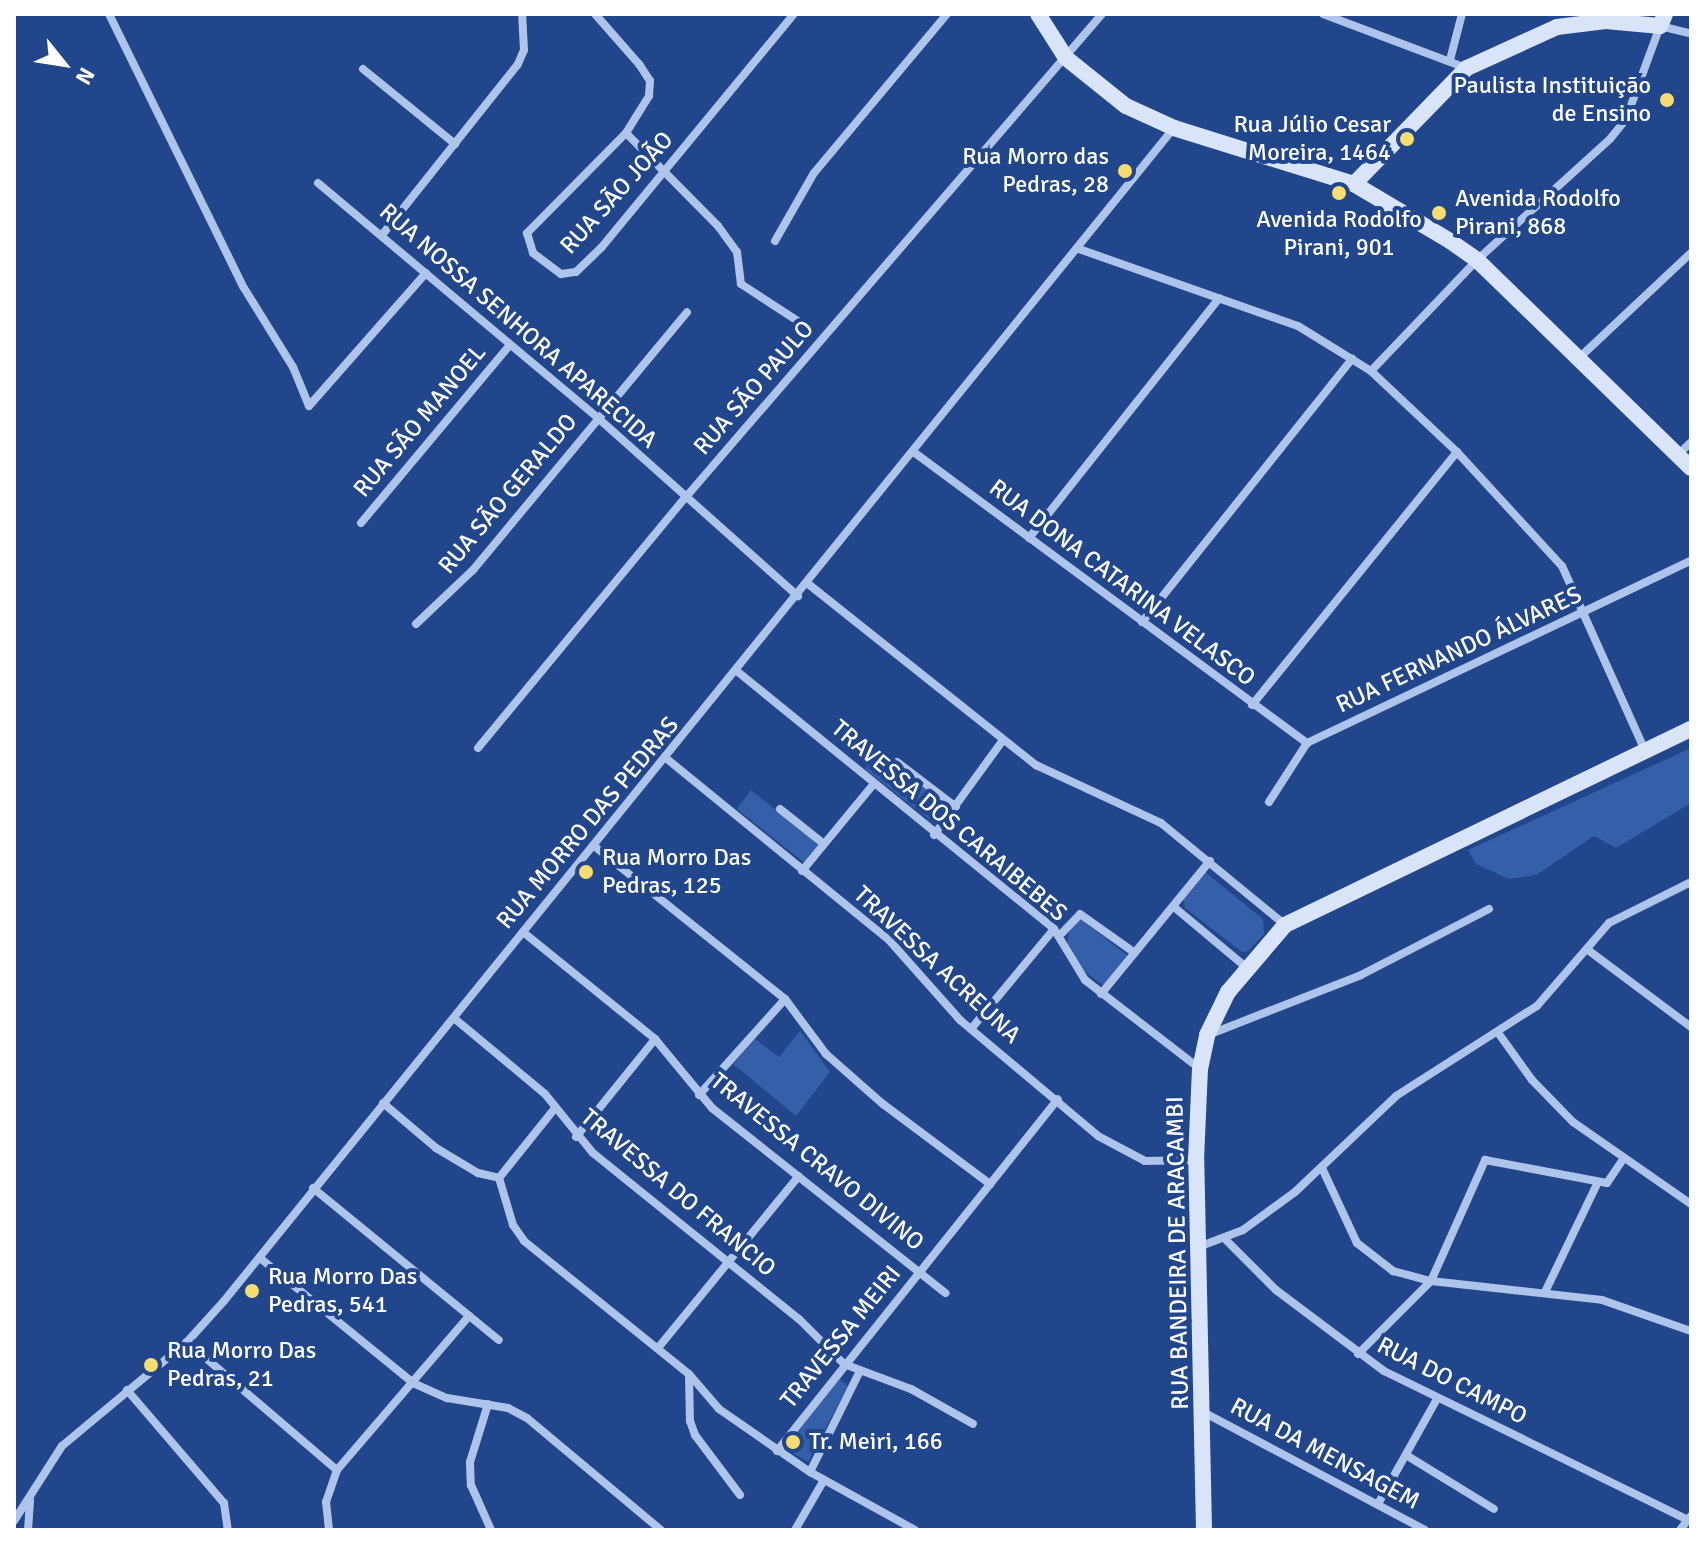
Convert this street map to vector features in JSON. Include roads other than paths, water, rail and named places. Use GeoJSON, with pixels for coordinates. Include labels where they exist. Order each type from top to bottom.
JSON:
{"type":"FeatureCollection","features":[{"type":"Feature","properties":{"kind":"main road"},"geometry":{"type":"LineString","coordinates":[[1038,14],[1066,58],[1101,90],[1174,128],[1354,184],[1477,260],[1691,468]]}},
{"type":"Feature","properties":{"kind":"main road"},"geometry":{"type":"LineString","coordinates":[[1354,184],[1467,68],[1557,27],[1606,21],[1662,20]]}},
{"type":"Feature","properties":{"kind":"main road","name":"RUA BANDEIRA DE ARACAMBI"},"geometry":{"type":"LineString","coordinates":[[1204,1530],[1205,1413],[1196,1160],[1200,1069],[1207,1035],[1247,968],[1285,925],[1691,729]]}},
{"type":"Feature","properties":{"kind":"street"},"geometry":{"type":"LineString","coordinates":[[109,14],[244,288],[293,367],[309,406],[426,273]]}},
{"type":"Feature","properties":{"kind":"street"},"geometry":{"type":"LineString","coordinates":[[382,235],[518,64],[524,50],[522,14]]}},
{"type":"Feature","properties":{"kind":"street","name":"RUA SÃO JOÃO"},"geometry":{"type":"LineString","coordinates":[[595,14],[650,81],[649,96],[626,133],[527,233],[533,253],[561,274],[576,272],[666,171],[794,14]]}},
{"type":"Feature","properties":{"kind":"street"},"geometry":{"type":"LineString","coordinates":[[775,241],[825,158],[947,14]]}},
{"type":"Feature","properties":{"kind":"street","name":"RUA SÃO PAULO"},"geometry":{"type":"LineString","coordinates":[[478,748],[686,497],[1102,14]]}},
{"type":"Feature","properties":{"kind":"street"},"geometry":{"type":"LineString","coordinates":[[1323,14],[1467,68]]}},
{"type":"Feature","properties":{"kind":"street"},"geometry":{"type":"LineString","coordinates":[[1450,60],[1462,14]]}},
{"type":"Feature","properties":{"kind":"street"},"geometry":{"type":"LineString","coordinates":[[1371,371],[1477,260],[1610,139],[1626,119],[1662,20],[1691,34]]}},
{"type":"Feature","properties":{"kind":"street"},"geometry":{"type":"LineString","coordinates":[[363,69],[455,144]]}},
{"type":"Feature","properties":{"kind":"street","name":"RUA MORRO DAS PEDRAS"},"geometry":{"type":"LineString","coordinates":[[14,1521],[62,1446],[187,1342],[260,1258],[313,1188],[738,672],[1174,128]]}},
{"type":"Feature","properties":{"kind":"street"},"geometry":{"type":"LineString","coordinates":[[626,133],[666,171],[737,252],[741,284],[807,327]]}},
{"type":"Feature","properties":{"kind":"street","name":"RUA NOSSA SENHORA APARECIDA"},"geometry":{"type":"LineString","coordinates":[[318,183],[598,418],[798,596]]}},
{"type":"Feature","properties":{"kind":"street"},"geometry":{"type":"LineString","coordinates":[[1079,249],[1298,326],[1371,371],[1457,452],[1545,543],[1585,613],[1645,751]]}},
{"type":"Feature","properties":{"kind":"street"},"geometry":{"type":"LineString","coordinates":[[1579,358],[1691,253]]}},
{"type":"Feature","properties":{"kind":"street"},"geometry":{"type":"LineString","coordinates":[[1029,538],[1219,298]]}},
{"type":"Feature","properties":{"kind":"street","name":"RUA SÃO GERALDO"},"geometry":{"type":"LineString","coordinates":[[416,624],[473,570],[687,312]]}},
{"type":"Feature","properties":{"kind":"street","name":"RUA SÃO MANOEL"},"geometry":{"type":"LineString","coordinates":[[361,523],[510,345]]}},
{"type":"Feature","properties":{"kind":"street"},"geometry":{"type":"LineString","coordinates":[[1142,622],[1352,359]]}},
{"type":"Feature","properties":{"kind":"street"},"geometry":{"type":"LineString","coordinates":[[1678,455],[1691,442]]}},
{"type":"Feature","properties":{"kind":"street"},"geometry":{"type":"LineString","coordinates":[[1252,705],[1457,452]]}},
{"type":"Feature","properties":{"kind":"street","name":"RUA DONA CATARINA VELASCO"},"geometry":{"type":"LineString","coordinates":[[915,453],[1307,743]]}},
{"type":"Feature","properties":{"kind":"street","name":"RUA FERNANDO ÁLVARES"},"geometry":{"type":"LineString","coordinates":[[1307,743],[1691,561]]}},
{"type":"Feature","properties":{"kind":"street"},"geometry":{"type":"LineString","coordinates":[[807,583],[1003,740],[1058,777],[1143,812],[1210,861],[1285,925]]}},
{"type":"Feature","properties":{"kind":"street","name":"TRAVESSA DOS CARAIBEBES"},"geometry":{"type":"LineString","coordinates":[[738,672],[1056,933],[1072,963],[1101,994],[1200,1069]]}},
{"type":"Feature","properties":{"kind":"street"},"geometry":{"type":"LineString","coordinates":[[934,835],[1003,740]]}},
{"type":"Feature","properties":{"kind":"street"},"geometry":{"type":"LineString","coordinates":[[1269,802],[1307,743]]}},
{"type":"Feature","properties":{"kind":"street","name":"TRAVESSA ACREUNA"},"geometry":{"type":"LineString","coordinates":[[667,759],[908,958],[971,1029],[1128,1155],[1145,1161],[1196,1160]]}},
{"type":"Feature","properties":{"kind":"street"},"geometry":{"type":"LineString","coordinates":[[897,762],[956,807]]}},
{"type":"Feature","properties":{"kind":"street"},"geometry":{"type":"LineString","coordinates":[[802,871],[873,785]]}},
{"type":"Feature","properties":{"kind":"street"},"geometry":{"type":"LineString","coordinates":[[780,809],[824,844]]}},
{"type":"Feature","properties":{"kind":"street"},"geometry":{"type":"LineString","coordinates":[[594,846],[785,999],[826,1054],[917,1132],[990,1184]]}},
{"type":"Feature","properties":{"kind":"street"},"geometry":{"type":"LineString","coordinates":[[1101,994],[1210,861]]}},
{"type":"Feature","properties":{"kind":"street"},"geometry":{"type":"LineString","coordinates":[[1201,1246],[1226,1240],[1322,1168],[1396,1096],[1499,1034],[1553,993],[1609,923],[1691,882]]}},
{"type":"Feature","properties":{"kind":"street"},"geometry":{"type":"LineString","coordinates":[[1174,907],[1247,968]]}},
{"type":"Feature","properties":{"kind":"street"},"geometry":{"type":"LineString","coordinates":[[1207,1035],[1361,975],[1489,909]]}},
{"type":"Feature","properties":{"kind":"street"},"geometry":{"type":"LineString","coordinates":[[971,1029],[1056,933],[1082,915],[1135,953]]}},
{"type":"Feature","properties":{"kind":"street","name":"TRAVESSA CRAVO DIVINO"},"geometry":{"type":"LineString","coordinates":[[523,932],[655,1039],[699,1095],[945,1293]]}},
{"type":"Feature","properties":{"kind":"street"},"geometry":{"type":"LineString","coordinates":[[1588,950],[1691,1027]]}},
{"type":"Feature","properties":{"kind":"street"},"geometry":{"type":"LineString","coordinates":[[699,1095],[785,999]]}},
{"type":"Feature","properties":{"kind":"street","name":"TRAVESSA DO FRANCIO"},"geometry":{"type":"LineString","coordinates":[[455,1019],[545,1094],[576,1137],[808,1326],[844,1364]]}},
{"type":"Feature","properties":{"kind":"street"},"geometry":{"type":"LineString","coordinates":[[1499,1034],[1551,1102],[1622,1161],[1691,1204]]}},
{"type":"Feature","properties":{"kind":"street"},"geometry":{"type":"LineString","coordinates":[[576,1137],[655,1039]]}},
{"type":"Feature","properties":{"kind":"street","name":"TRAVESSA MEIRI"},"geometry":{"type":"LineString","coordinates":[[777,1451],[1058,1099]]}},
{"type":"Feature","properties":{"kind":"street"},"geometry":{"type":"LineString","coordinates":[[383,1103],[436,1148],[478,1173],[499,1178]]}},
{"type":"Feature","properties":{"kind":"street"},"geometry":{"type":"LineString","coordinates":[[499,1178],[555,1108]]}},
{"type":"Feature","properties":{"kind":"street"},"geometry":{"type":"LineString","coordinates":[[1358,1354],[1431,1281],[1485,1160],[1598,1182],[1610,1181],[1622,1161]]}},
{"type":"Feature","properties":{"kind":"street"},"geometry":{"type":"LineString","coordinates":[[1322,1168],[1347,1227],[1366,1252],[1393,1271],[1431,1281],[1546,1290],[1602,1300],[1691,1331]]}},
{"type":"Feature","properties":{"kind":"street"},"geometry":{"type":"LineString","coordinates":[[658,1348],[799,1176]]}},
{"type":"Feature","properties":{"kind":"street"},"geometry":{"type":"LineString","coordinates":[[499,1178],[513,1225],[524,1241],[689,1374],[719,1409],[810,1472],[915,1530]]}},
{"type":"Feature","properties":{"kind":"street"},"geometry":{"type":"LineString","coordinates":[[1546,1290],[1598,1182]]}},
{"type":"Feature","properties":{"kind":"street"},"geometry":{"type":"LineString","coordinates":[[313,1188],[499,1340]]}},
{"type":"Feature","properties":{"kind":"street","name":"RUA DO CAMPO"},"geometry":{"type":"LineString","coordinates":[[1226,1240],[1254,1272],[1358,1354],[1437,1399],[1688,1517]]}},
{"type":"Feature","properties":{"kind":"street"},"geometry":{"type":"LineString","coordinates":[[260,1258],[413,1383],[447,1398],[488,1404],[527,1418],[661,1530]]}},
{"type":"Feature","properties":{"kind":"street"},"geometry":{"type":"LineString","coordinates":[[329,1530],[326,1502],[337,1470],[469,1316]]}},
{"type":"Feature","properties":{"kind":"street"},"geometry":{"type":"LineString","coordinates":[[187,1342],[337,1470]]}},
{"type":"Feature","properties":{"kind":"street"},"geometry":{"type":"LineString","coordinates":[[844,1364],[911,1389],[973,1424]]}},
{"type":"Feature","properties":{"kind":"street"},"geometry":{"type":"LineString","coordinates":[[810,1472],[860,1371]]}},
{"type":"Feature","properties":{"kind":"street"},"geometry":{"type":"LineString","coordinates":[[689,1374],[690,1421],[695,1435],[740,1495]]}},
{"type":"Feature","properties":{"kind":"street"},"geometry":{"type":"LineString","coordinates":[[127,1390],[224,1503],[228,1530]]}},
{"type":"Feature","properties":{"kind":"street"},"geometry":{"type":"LineString","coordinates":[[1378,1504],[1437,1399]]}},
{"type":"Feature","properties":{"kind":"street"},"geometry":{"type":"LineString","coordinates":[[488,1404],[470,1462],[471,1485],[491,1530]]}},
{"type":"Feature","properties":{"kind":"street","name":"RUA DA MENSAGEM"},"geometry":{"type":"LineString","coordinates":[[1205,1413],[1425,1530]]}},
{"type":"Feature","properties":{"kind":"street"},"geometry":{"type":"LineString","coordinates":[[1406,1455],[1494,1509]]}},
{"type":"Feature","properties":{"kind":"street"},"geometry":{"type":"LineString","coordinates":[[795,1530],[824,1480]]}},
{"type":"Feature","properties":{"kind":"street"},"geometry":{"type":"LineString","coordinates":[[28,1530],[30,1500]]}},
{"type":"Feature","properties":{"kind":"street"},"geometry":{"type":"LineString","coordinates":[[1680,1530],[1688,1517]]}},
{"type":"Feature","properties":{"kind":"place","name":"Paulista Instituição de Ensino"},"geometry":{"type":"Point","coordinates":[1667,100]}},
{"type":"Feature","properties":{"kind":"place","name":"Rua Júlio Cesar Moreira, 1464"},"geometry":{"type":"Point","coordinates":[1407,139]}},
{"type":"Feature","properties":{"kind":"place","name":"Rua Morro das Pedras, 28"},"geometry":{"type":"Point","coordinates":[1125,171]}},
{"type":"Feature","properties":{"kind":"place","name":"Avenida Rodolfo Pirani, 901"},"geometry":{"type":"Point","coordinates":[1339,193]}},
{"type":"Feature","properties":{"kind":"place","name":"Avenida Rodolfo Pirani, 868"},"geometry":{"type":"Point","coordinates":[1439,213]}},
{"type":"Feature","properties":{"kind":"place","name":"Rua Morro Das Pedras, 125"},"geometry":{"type":"Point","coordinates":[586,872]}},
{"type":"Feature","properties":{"kind":"place","name":"Rua Morro Das Pedras, 541"},"geometry":{"type":"Point","coordinates":[252,1291]}},
{"type":"Feature","properties":{"kind":"place","name":"Rua Morro Das Pedras, 21"},"geometry":{"type":"Point","coordinates":[151,1365]}},
{"type":"Feature","properties":{"kind":"place","name":"Tr. Meiri, 166"},"geometry":{"type":"Point","coordinates":[793,1442]}}]}
